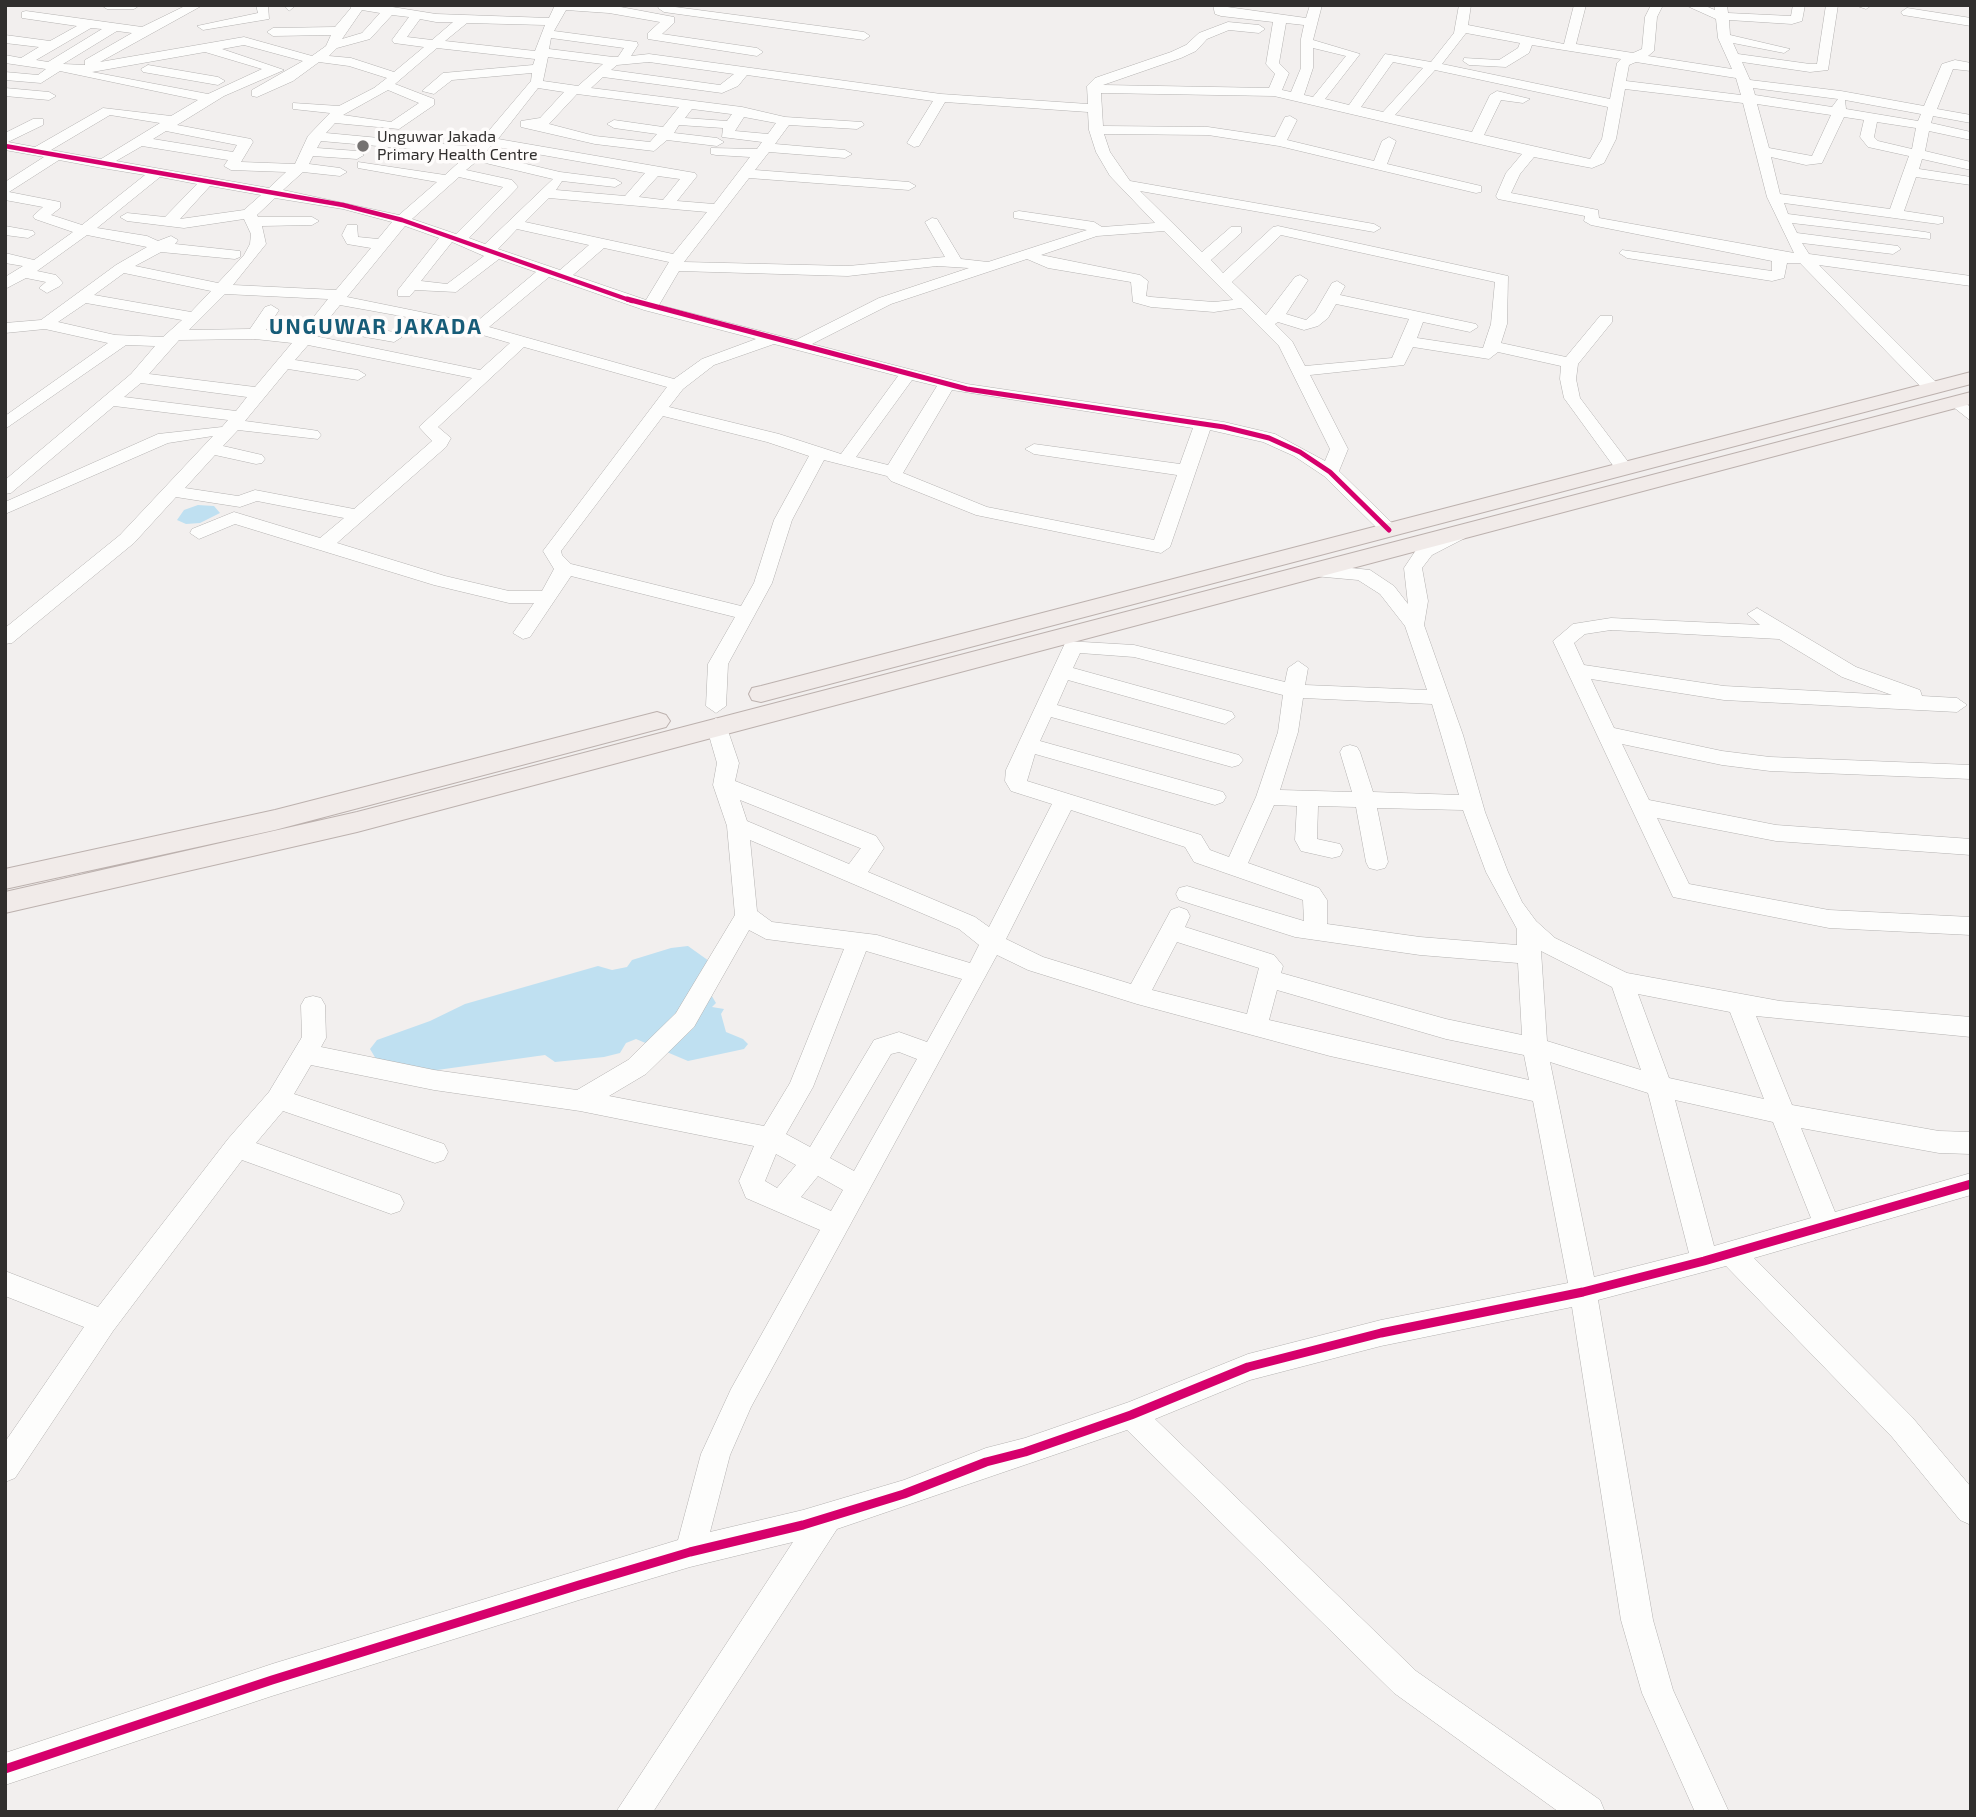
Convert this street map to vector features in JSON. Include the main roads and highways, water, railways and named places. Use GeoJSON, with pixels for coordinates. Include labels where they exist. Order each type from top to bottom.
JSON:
{"type":"FeatureCollection","features":[{"type":"Feature","properties":{"kind":"main road"},"geometry":{"type":"LineString","coordinates":[[5,903],[357,822],[716,715],[1623,467],[1971,378]]}},
{"type":"Feature","properties":{"kind":"main road"},"geometry":{"type":"LineString","coordinates":[[5,879],[275,820],[716,715],[1314,570],[1965,406]]}},
{"type":"Feature","properties":{"kind":"water"},"geometry":{"type":"Polygon","coordinates":[[[198,505],[214,506],[220,513],[200,523],[186,524],[177,520],[184,510],[198,505]]]}},
{"type":"Feature","properties":{"kind":"water"},"geometry":{"type":"Polygon","coordinates":[[[688,946],[709,961],[710,993],[716,1003],[712,1007],[724,1009],[721,1014],[726,1032],[743,1039],[748,1044],[744,1049],[688,1061],[636,1039],[626,1043],[620,1053],[604,1057],[555,1062],[545,1055],[430,1071],[376,1059],[370,1049],[377,1040],[430,1021],[465,1004],[598,966],[612,970],[627,967],[632,960],[671,948],[688,946]]]}},
{"type":"Feature","properties":{"kind":"place","name":"Unguwar Jakada Primary Health Centre"},"geometry":{"type":"Point","coordinates":[363,146]}},
{"type":"Feature","properties":{"kind":"district","name":"UNGUWAR JAKADA"},"geometry":{"type":"Point","coordinates":[376,327]}}]}
